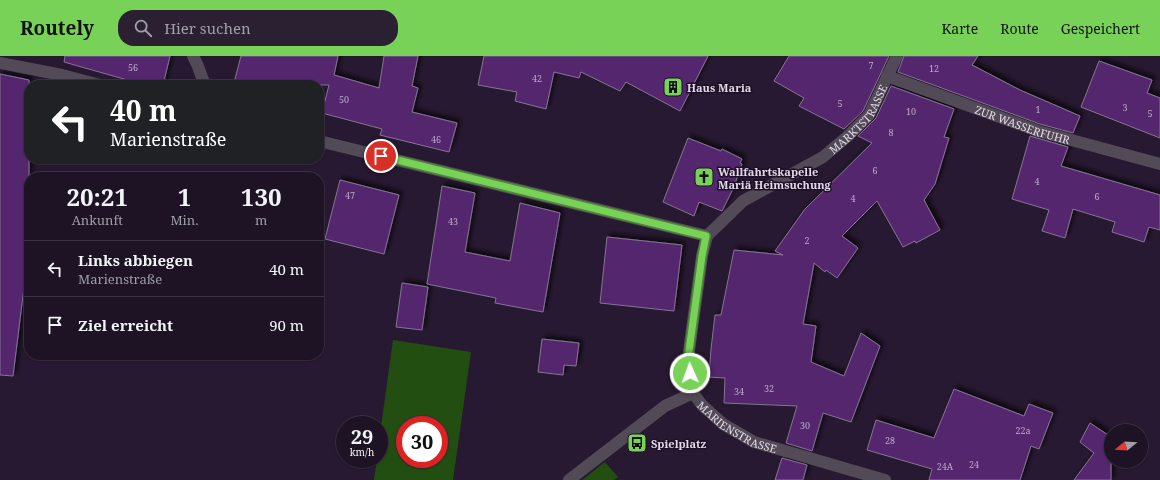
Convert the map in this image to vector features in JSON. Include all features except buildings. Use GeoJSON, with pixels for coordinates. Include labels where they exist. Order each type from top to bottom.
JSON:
{"type":"FeatureCollection","features":[{"type":"Feature","properties":{"kind":"street"},"geometry":{"type":"LineString","coordinates":[[193,56],[203,80]]}},
{"type":"Feature","properties":{"kind":"street","name":"MARKTSTRASSE"},"geometry":{"type":"LineString","coordinates":[[706,236],[743,201],[823,157],[848,136],[869,115],[897,56]]}},
{"type":"Feature","properties":{"kind":"street"},"geometry":{"type":"LineString","coordinates":[[0,63],[81,80]]}},
{"type":"Feature","properties":{"kind":"street","name":"ZUR WASSERFUHR"},"geometry":{"type":"LineString","coordinates":[[887,76],[1038,130],[1160,164]]}},
{"type":"Feature","properties":{"kind":"street"},"geometry":{"type":"LineString","coordinates":[[324,142],[706,236]]}},
{"type":"Feature","properties":{"kind":"street","name":"MARIENSTRASSE"},"geometry":{"type":"LineString","coordinates":[[706,236],[689,351],[693,392],[702,405],[723,424],[754,442],[885,480]]}},
{"type":"Feature","properties":{"kind":"street"},"geometry":{"type":"LineString","coordinates":[[568,480],[665,406],[693,392]]}},
{"type":"Feature","properties":{"kind":"green space"},"geometry":{"type":"Polygon","coordinates":[[[393,340],[471,352],[453,480],[374,480],[376,468],[388,468],[388,416],[382,416],[393,340]]]}},
{"type":"Feature","properties":{"kind":"green space"},"geometry":{"type":"Polygon","coordinates":[[[605,462],[618,477],[614,480],[582,480],[605,462]]]}},
{"type":"Feature","properties":{"kind":"place","name":"Haus Maria"},"geometry":{"type":"Point","coordinates":[673,87]}},
{"type":"Feature","properties":{"kind":"place","name":"Wallfahrtskapelle Mariä Heimsuchung"},"geometry":{"type":"Point","coordinates":[704,177]}},
{"type":"Feature","properties":{"kind":"place","name":"Spielplatz"},"geometry":{"type":"Point","coordinates":[637,443]}},
{"type":"Feature","properties":{"kind":"route"},"geometry":{"type":"LineString","coordinates":[[381,156],[706,236],[689,351],[690,373]]}}]}
